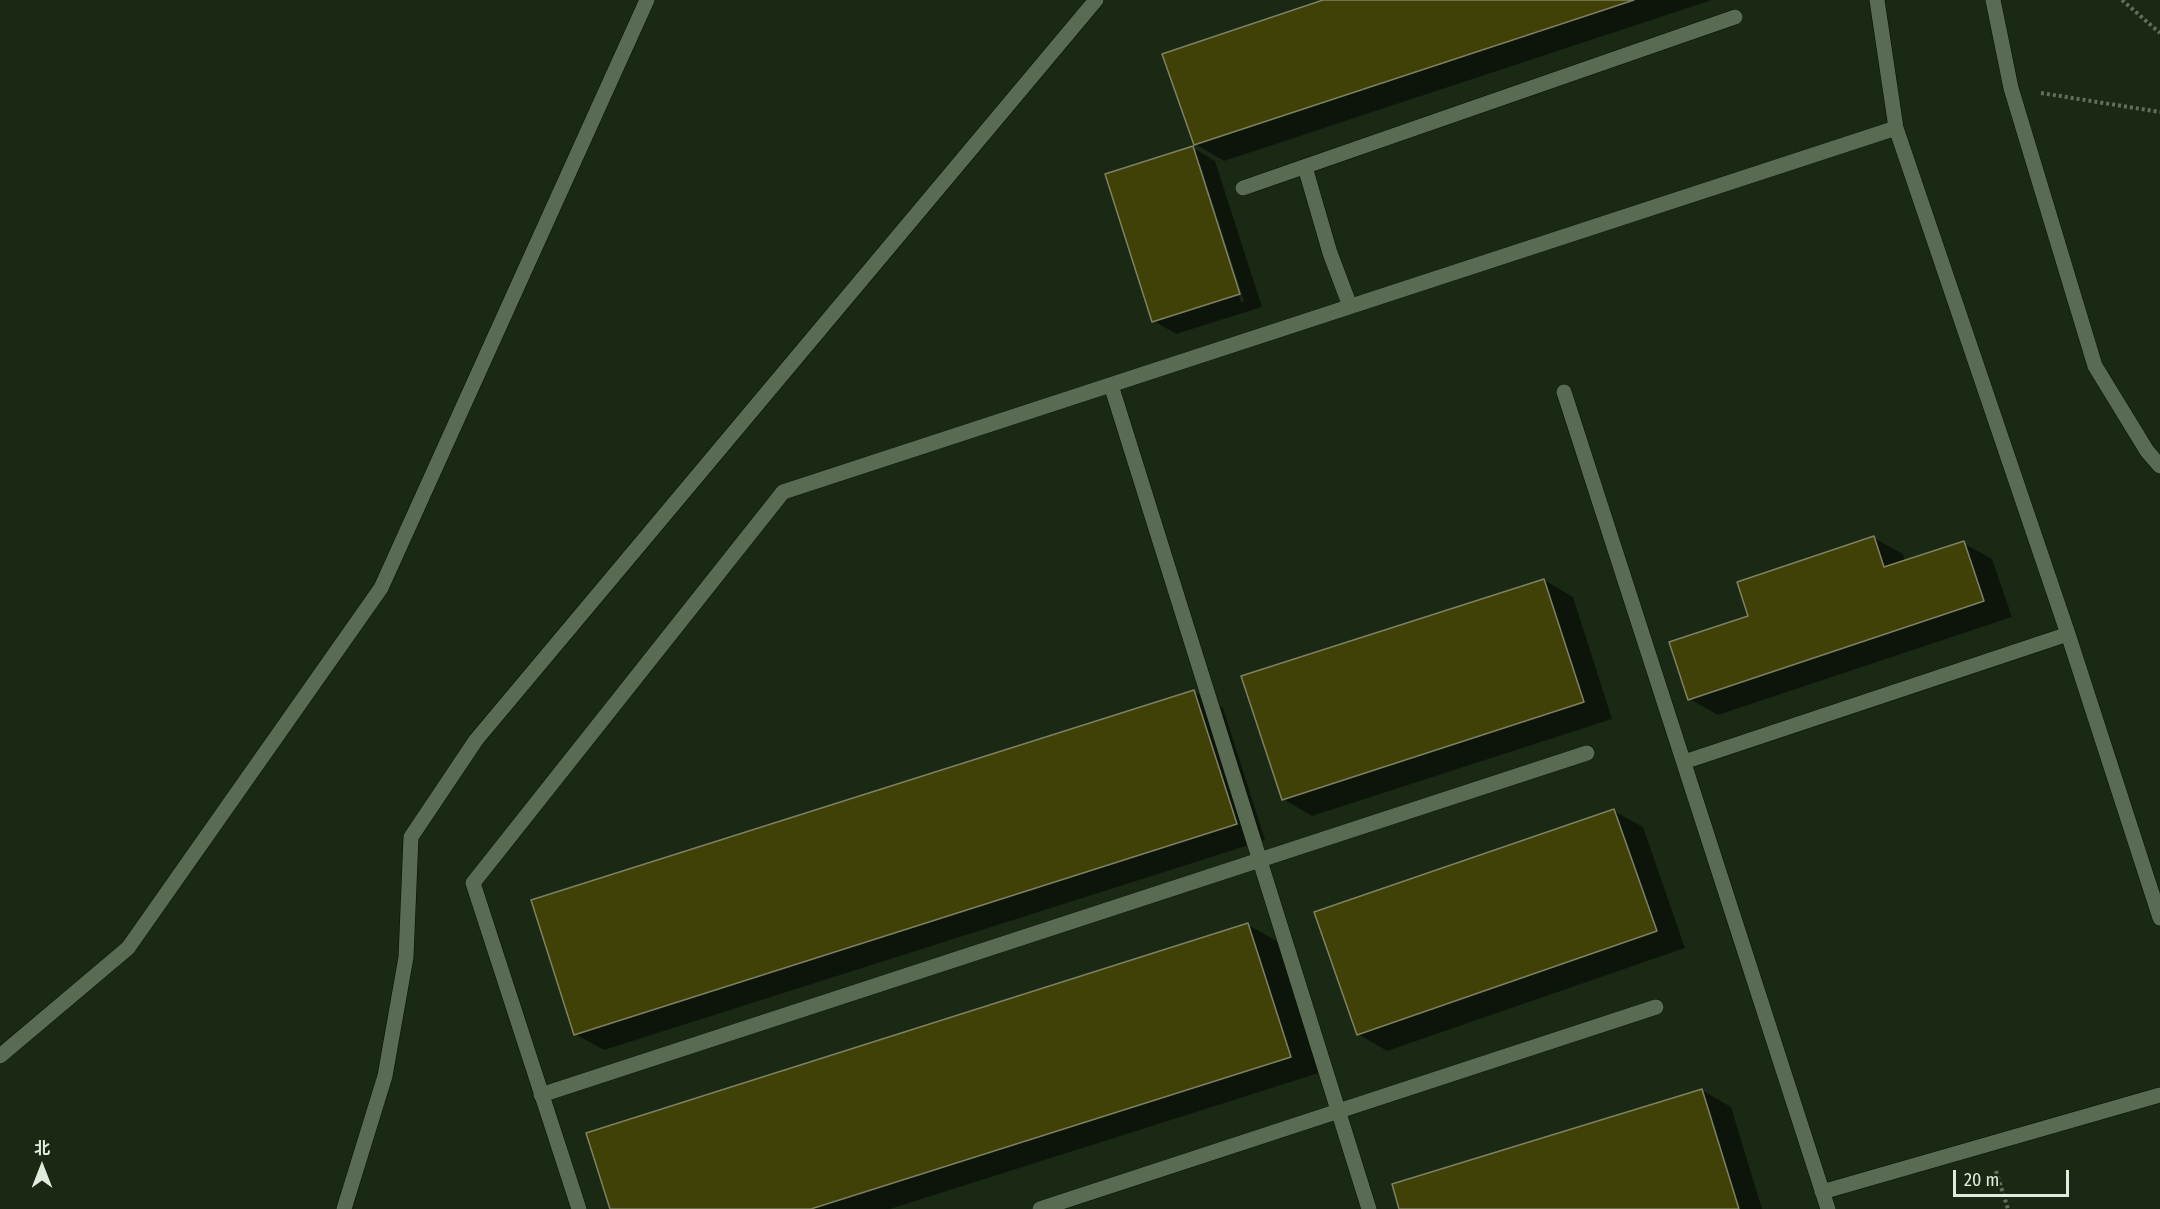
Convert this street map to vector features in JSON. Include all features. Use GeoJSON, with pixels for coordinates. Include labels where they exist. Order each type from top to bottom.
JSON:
{"type":"FeatureCollection","features":[{"type":"Feature","properties":{"kind":"street"},"geometry":{"type":"LineString","coordinates":[[0,1056],[128,948],[381,588],[647,0]]}},
{"type":"Feature","properties":{"kind":"street"},"geometry":{"type":"LineString","coordinates":[[344,1209],[385,1076],[406,957],[411,837],[476,740],[1096,0]]}},
{"type":"Feature","properties":{"kind":"street"},"geometry":{"type":"LineString","coordinates":[[1878,0],[1896,128],[2068,634],[2160,918]]}},
{"type":"Feature","properties":{"kind":"street"},"geometry":{"type":"LineString","coordinates":[[1993,0],[2011,88],[2095,366],[2147,451],[2160,466]]}},
{"type":"Feature","properties":{"kind":"street"},"geometry":{"type":"LineString","coordinates":[[1243,188],[1736,18]]}},
{"type":"Feature","properties":{"kind":"street"},"geometry":{"type":"LineString","coordinates":[[579,1209],[473,884],[783,492],[1896,128]]}},
{"type":"Feature","properties":{"kind":"street"},"geometry":{"type":"LineString","coordinates":[[1305,167],[1330,254],[1350,306]]}},
{"type":"Feature","properties":{"kind":"street"},"geometry":{"type":"LineString","coordinates":[[1111,385],[1369,1209]]}},
{"type":"Feature","properties":{"kind":"street"},"geometry":{"type":"LineString","coordinates":[[1564,392],[1828,1209]]}},
{"type":"Feature","properties":{"kind":"street"},"geometry":{"type":"LineString","coordinates":[[1684,762],[2068,634]]}},
{"type":"Feature","properties":{"kind":"street"},"geometry":{"type":"LineString","coordinates":[[541,1095],[1587,753]]}},
{"type":"Feature","properties":{"kind":"street"},"geometry":{"type":"LineString","coordinates":[[1040,1209],[1656,1007]]}},
{"type":"Feature","properties":{"kind":"street"},"geometry":{"type":"LineString","coordinates":[[1822,1192],[2160,1095]]}},
{"type":"Feature","properties":{"kind":"path"},"geometry":{"type":"LineString","coordinates":[[2122,0],[2160,33]]}},
{"type":"Feature","properties":{"kind":"path"},"geometry":{"type":"LineString","coordinates":[[2011,88],[2160,112]]}},
{"type":"Feature","properties":{"kind":"path"},"geometry":{"type":"LineString","coordinates":[[1987,1145],[2008,1209]]}},
{"type":"Feature","properties":{"kind":"building"},"geometry":{"type":"Polygon","coordinates":[[[1323,0],[1634,0],[1194,145],[1162,54],[1323,0]]]}},
{"type":"Feature","properties":{"kind":"building"},"geometry":{"type":"Polygon","coordinates":[[[1193,146],[1240,294],[1152,322],[1105,174],[1193,146]]]}},
{"type":"Feature","properties":{"kind":"building"},"geometry":{"type":"Polygon","coordinates":[[[1874,536],[1884,567],[1964,541],[1984,601],[1688,700],[1669,642],[1748,616],[1737,582],[1874,536]]]}},
{"type":"Feature","properties":{"kind":"building"},"geometry":{"type":"Polygon","coordinates":[[[1544,579],[1584,702],[1282,800],[1241,676],[1544,579]]]}},
{"type":"Feature","properties":{"kind":"building"},"geometry":{"type":"Polygon","coordinates":[[[1194,690],[1237,824],[574,1035],[531,900],[1194,690]]]}},
{"type":"Feature","properties":{"kind":"building"},"geometry":{"type":"Polygon","coordinates":[[[1614,809],[1657,931],[1357,1035],[1314,912],[1614,809]]]}},
{"type":"Feature","properties":{"kind":"building"},"geometry":{"type":"Polygon","coordinates":[[[1248,923],[1291,1057],[811,1209],[610,1209],[586,1133],[1248,923]]]}},
{"type":"Feature","properties":{"kind":"building"},"geometry":{"type":"Polygon","coordinates":[[[1702,1089],[1739,1209],[1399,1209],[1392,1184],[1702,1089]]]}}]}
